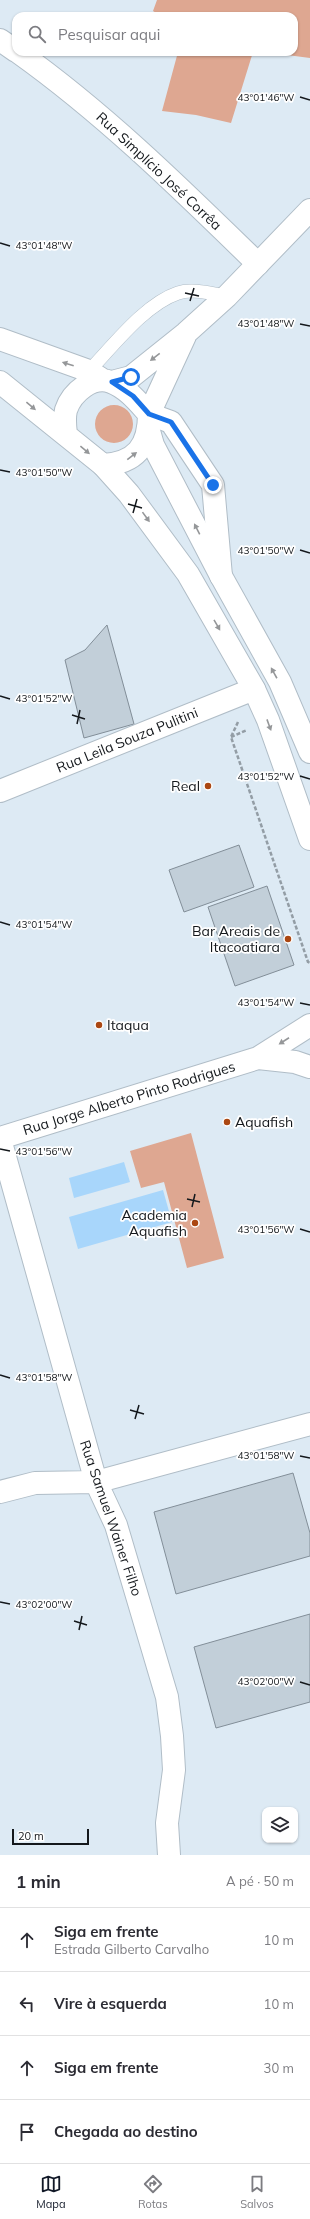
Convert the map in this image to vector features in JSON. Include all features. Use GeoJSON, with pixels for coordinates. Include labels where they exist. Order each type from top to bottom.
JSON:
{"type":"FeatureCollection","features":[{"type":"Feature","properties":{"kind":"street","name":"Rua Simplício José Corrêa"},"geometry":{"type":"LineString","coordinates":[[0,40],[12,48]]}},
{"type":"Feature","properties":{"kind":"street","name":"Rua Simplício José Corrêa"},"geometry":{"type":"LineString","coordinates":[[23,56],[88,106],[143,152],[258,264]]}},
{"type":"Feature","properties":{"kind":"street"},"geometry":{"type":"LineString","coordinates":[[66,434],[65,422],[67,409],[72,398],[81,389],[101,378],[131,377],[186,333],[227,296],[310,210]]}},
{"type":"Feature","properties":{"kind":"street"},"geometry":{"type":"LineString","coordinates":[[103,465],[116,464],[127,460],[137,453],[145,443],[149,422],[186,333]]}},
{"type":"Feature","properties":{"kind":"street"},"geometry":{"type":"LineString","coordinates":[[0,339],[101,378],[133,396],[149,422],[153,445],[221,576],[280,682],[310,752]]}},
{"type":"Feature","properties":{"kind":"street"},"geometry":{"type":"LineString","coordinates":[[0,382],[103,465],[129,494],[188,574],[254,689],[266,714],[310,838]]}},
{"type":"Feature","properties":{"kind":"street"},"geometry":{"type":"LineString","coordinates":[[149,422],[171,422],[213,485],[221,576]]}},
{"type":"Feature","properties":{"kind":"street","name":"Rua Leila Souza Pulitini"},"geometry":{"type":"LineString","coordinates":[[0,791],[254,689]]}},
{"type":"Feature","properties":{"kind":"street","name":"Rua Jorge Alberto Pinto Rodrigues"},"geometry":{"type":"LineString","coordinates":[[0,1138],[258,1058],[310,1025]]}},
{"type":"Feature","properties":{"kind":"street","name":"Rua Jorge Alberto Pinto Rodrigues"},"geometry":{"type":"LineString","coordinates":[[258,1058],[295,1062],[310,1067]]}},
{"type":"Feature","properties":{"kind":"street","name":"Rua Samuel Wainer Filho"},"geometry":{"type":"LineString","coordinates":[[0,1138],[96,1482],[116,1525],[167,1697],[172,1736],[174,1770],[167,1823],[169,1855]]}},
{"type":"Feature","properties":{"kind":"street"},"geometry":{"type":"LineString","coordinates":[[0,1492],[35,1483],[96,1482],[310,1424]]}},
{"type":"Feature","properties":{"kind":"street"},"geometry":{"type":"LineString","coordinates":[[153,1855],[167,1823]]}},
{"type":"Feature","properties":{"kind":"lane"},"geometry":{"type":"LineString","coordinates":[[101,378],[139,318],[158,303],[179,292],[227,296]]}},
{"type":"Feature","properties":{"kind":"path"},"geometry":{"type":"LineString","coordinates":[[254,689],[231,737],[308,962],[310,963]]}},
{"type":"Feature","properties":{"kind":"shaded area"},"geometry":{"type":"Polygon","coordinates":[[[157,0],[310,0],[310,58],[295,56],[298,56],[298,12],[153,11],[157,0]]]}},
{"type":"Feature","properties":{"kind":"shaded area"},"geometry":{"type":"Polygon","coordinates":[[[177,56],[252,56],[231,123],[196,115],[162,111],[177,56]]]}},
{"type":"Feature","properties":{"kind":"shaded area"},"geometry":{"type":"Polygon","coordinates":[[[110,405],[118,405],[128,410],[132,417],[132,431],[128,438],[118,443],[110,443],[100,438],[98,435],[95,428],[95,420],[100,410],[103,408],[110,405]]]}},
{"type":"Feature","properties":{"kind":"shaded area","name":"Academia Aquafish"},"geometry":{"type":"Polygon","coordinates":[[[191,1133],[224,1258],[187,1268],[164,1182],[141,1188],[130,1151],[191,1133]]]}},
{"type":"Feature","properties":{"kind":"water"},"geometry":{"type":"Polygon","coordinates":[[[124,1162],[130,1182],[74,1198],[69,1178],[124,1162]]]}},
{"type":"Feature","properties":{"kind":"water"},"geometry":{"type":"Polygon","coordinates":[[[163,1190],[172,1222],[78,1249],[69,1217],[163,1190]]]}},
{"type":"Feature","properties":{"kind":"building"},"geometry":{"type":"Polygon","coordinates":[[[107,625],[134,724],[84,738],[65,660],[85,650],[107,625]]]}},
{"type":"Feature","properties":{"kind":"building"},"geometry":{"type":"Polygon","coordinates":[[[239,845],[254,887],[184,912],[169,870],[239,845]]]}},
{"type":"Feature","properties":{"kind":"building"},"geometry":{"type":"Polygon","coordinates":[[[267,886],[294,965],[235,986],[208,907],[267,886]]]}},
{"type":"Feature","properties":{"kind":"building"},"geometry":{"type":"Polygon","coordinates":[[[293,1473],[310,1533],[310,1556],[176,1594],[154,1512],[293,1473]]]}},
{"type":"Feature","properties":{"kind":"building"},"geometry":{"type":"Polygon","coordinates":[[[310,1614],[310,1702],[216,1728],[194,1647],[310,1614]]]}},
{"type":"Feature","properties":{"kind":"place","name":"Real"},"geometry":{"type":"Point","coordinates":[208,786]}},
{"type":"Feature","properties":{"kind":"place","name":"Bar Areais de Itacoatiara"},"geometry":{"type":"Point","coordinates":[288,939]}},
{"type":"Feature","properties":{"kind":"place","name":"Itaqua"},"geometry":{"type":"Point","coordinates":[99,1025]}},
{"type":"Feature","properties":{"kind":"place","name":"Aquafish"},"geometry":{"type":"Point","coordinates":[227,1122]}},
{"type":"Feature","properties":{"kind":"place","name":"Academia Aquafish"},"geometry":{"type":"Point","coordinates":[195,1223]}},
{"type":"Feature","properties":{"kind":"route"},"geometry":{"type":"LineString","coordinates":[[131,377],[112,382],[133,396],[149,414],[171,422],[213,485]]}}]}
